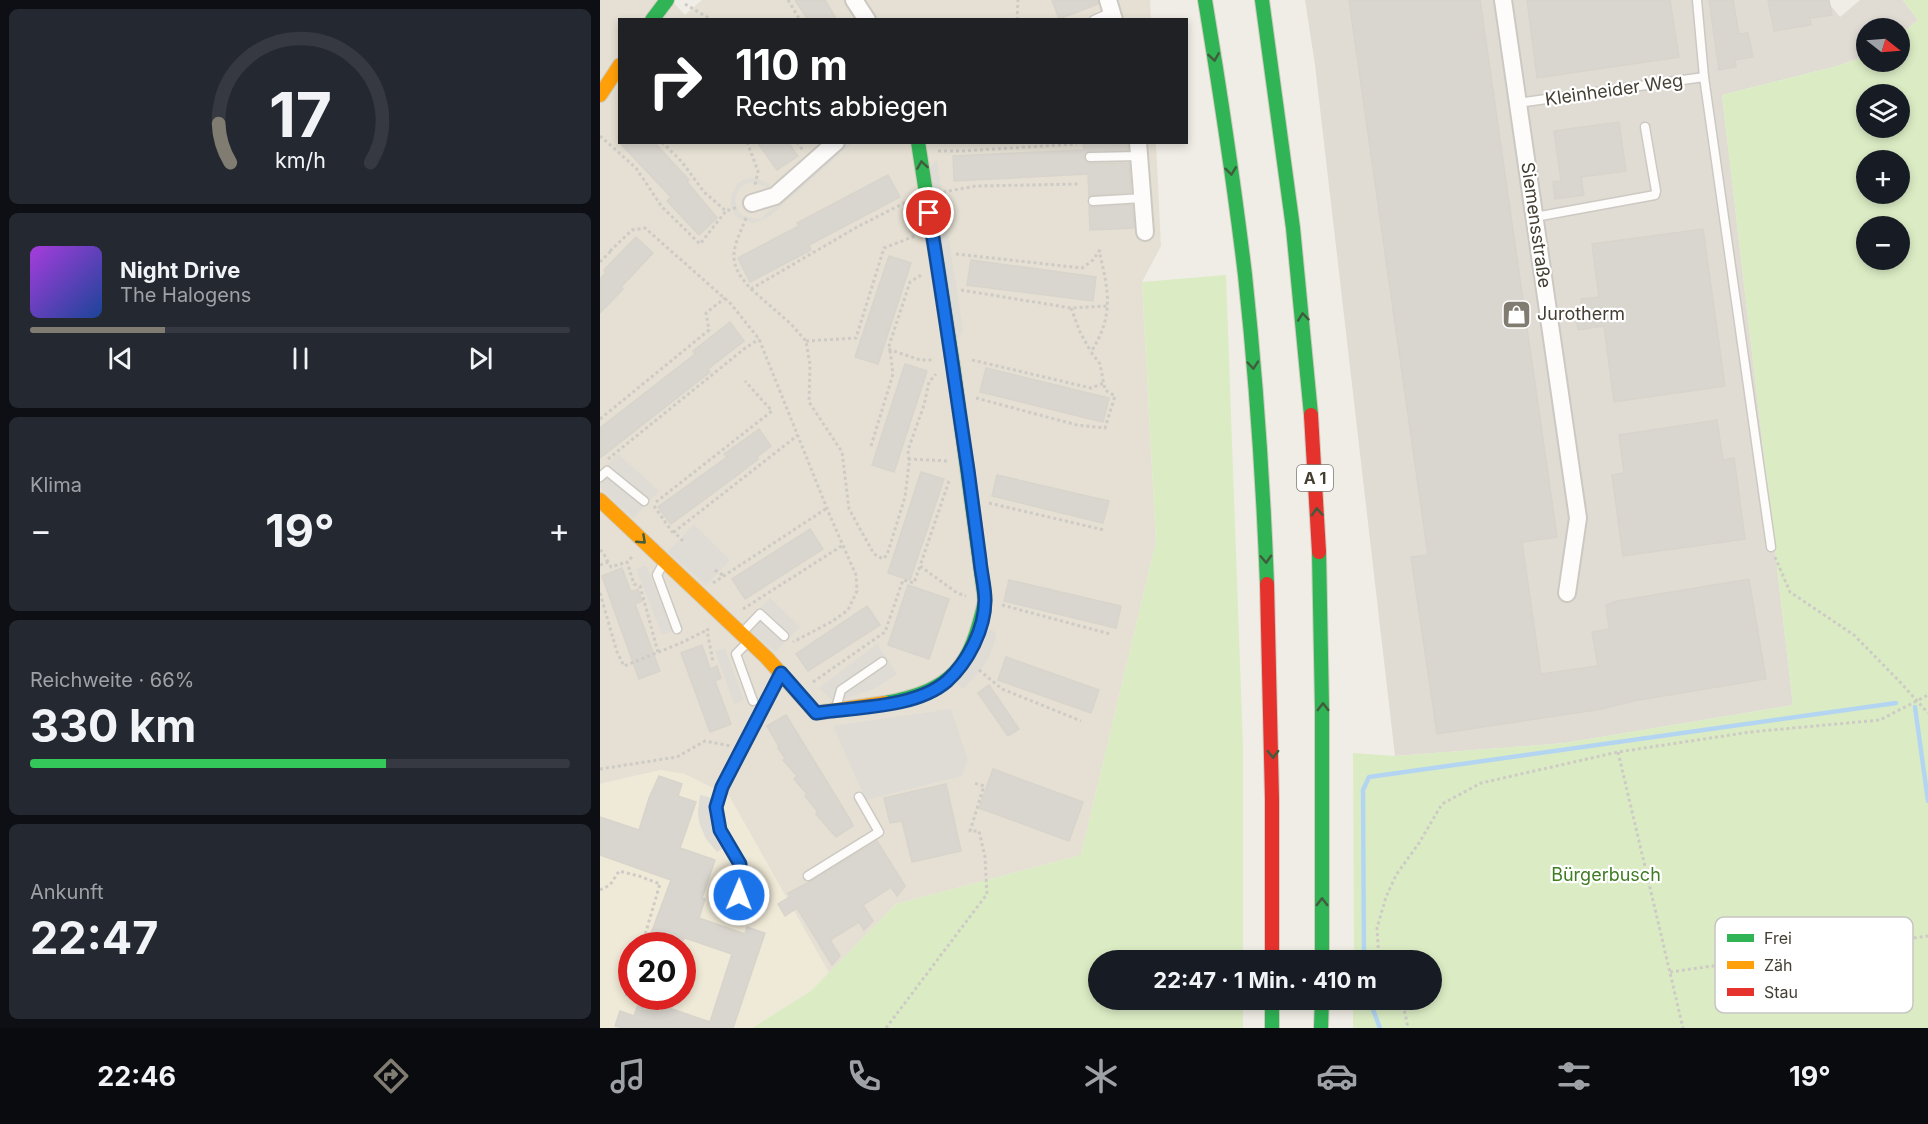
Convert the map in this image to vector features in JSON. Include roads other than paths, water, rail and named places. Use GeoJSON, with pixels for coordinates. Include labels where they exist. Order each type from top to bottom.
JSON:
{"type":"FeatureCollection","features":[{"type":"Feature","properties":{"kind":"main road"},"geometry":{"type":"LineString","coordinates":[[654,18],[667,0]]}},
{"type":"Feature","properties":{"kind":"main road"},"geometry":{"type":"LineString","coordinates":[[1205,0],[1223,113],[1249,314],[1265,521],[1273,767],[1272,950]]}},
{"type":"Feature","properties":{"kind":"main road","name":"A 1"},"geometry":{"type":"LineString","coordinates":[[1262,0],[1282,127],[1293,221],[1314,457],[1323,695],[1322,950]]}},
{"type":"Feature","properties":{"kind":"main road"},"geometry":{"type":"LineString","coordinates":[[600,95],[618,68]]}},
{"type":"Feature","properties":{"kind":"main road"},"geometry":{"type":"LineString","coordinates":[[600,500],[767,658],[816,713],[892,703],[915,697],[945,682],[966,659],[976,639],[985,601],[953,360],[918,146]]}},
{"type":"Feature","properties":{"kind":"main road"},"geometry":{"type":"LineString","coordinates":[[1272,1010],[1272,1028]]}},
{"type":"Feature","properties":{"kind":"main road"},"geometry":{"type":"LineString","coordinates":[[1321,1028],[1322,1010]]}},
{"type":"Feature","properties":{"kind":"street"},"geometry":{"type":"LineString","coordinates":[[854,0],[866,18]]}},
{"type":"Feature","properties":{"kind":"street","name":"Siemensstraße"},"geometry":{"type":"LineString","coordinates":[[1503,0],[1578,518],[1567,593]]}},
{"type":"Feature","properties":{"kind":"street"},"geometry":{"type":"LineString","coordinates":[[752,203],[775,196],[834,144]]}},
{"type":"Feature","properties":{"kind":"street"},"geometry":{"type":"LineString","coordinates":[[1139,149],[1145,232]]}},
{"type":"Feature","properties":{"kind":"lane","name":"Kleinheider Weg"},"geometry":{"type":"LineString","coordinates":[[1518,103],[1704,77],[1697,0]]}},
{"type":"Feature","properties":{"kind":"lane"},"geometry":{"type":"LineString","coordinates":[[1097,18],[1111,10]]}},
{"type":"Feature","properties":{"kind":"lane"},"geometry":{"type":"LineString","coordinates":[[1704,77],[1771,548]]}},
{"type":"Feature","properties":{"kind":"lane"},"geometry":{"type":"LineString","coordinates":[[1535,217],[1655,195],[1645,127]]}},
{"type":"Feature","properties":{"kind":"lane"},"geometry":{"type":"LineString","coordinates":[[1090,157],[1139,149]]}},
{"type":"Feature","properties":{"kind":"lane"},"geometry":{"type":"LineString","coordinates":[[1093,201],[1143,198]]}},
{"type":"Feature","properties":{"kind":"lane"},"geometry":{"type":"LineString","coordinates":[[603,474],[650,504]]}},
{"type":"Feature","properties":{"kind":"lane"},"geometry":{"type":"LineString","coordinates":[[665,561],[657,576],[677,629]]}},
{"type":"Feature","properties":{"kind":"lane"},"geometry":{"type":"LineString","coordinates":[[753,701],[736,654],[760,614],[784,636]]}},
{"type":"Feature","properties":{"kind":"lane"},"geometry":{"type":"LineString","coordinates":[[835,710],[841,690],[882,662]]}},
{"type":"Feature","properties":{"kind":"lane"},"geometry":{"type":"LineString","coordinates":[[739,895],[740,864],[720,830],[716,807],[722,787],[781,673]]}},
{"type":"Feature","properties":{"kind":"lane"},"geometry":{"type":"LineString","coordinates":[[808,876],[879,832],[859,797]]}},
{"type":"Feature","properties":{"kind":"waterway"},"geometry":{"type":"LineString","coordinates":[[1364,950],[1363,790],[1369,777],[1896,703]]}},
{"type":"Feature","properties":{"kind":"waterway"},"geometry":{"type":"LineString","coordinates":[[1915,707],[1928,801]]}},
{"type":"Feature","properties":{"kind":"waterway"},"geometry":{"type":"LineString","coordinates":[[1373,1010],[1380,1028]]}},
{"type":"Feature","properties":{"kind":"place","name":"Jurotherm"},"geometry":{"type":"Point","coordinates":[1516,314]}},
{"type":"Feature","properties":{"kind":"park label","name":"Bürgerbusch"},"geometry":{"type":"Point","coordinates":[1606,875]}}]}
